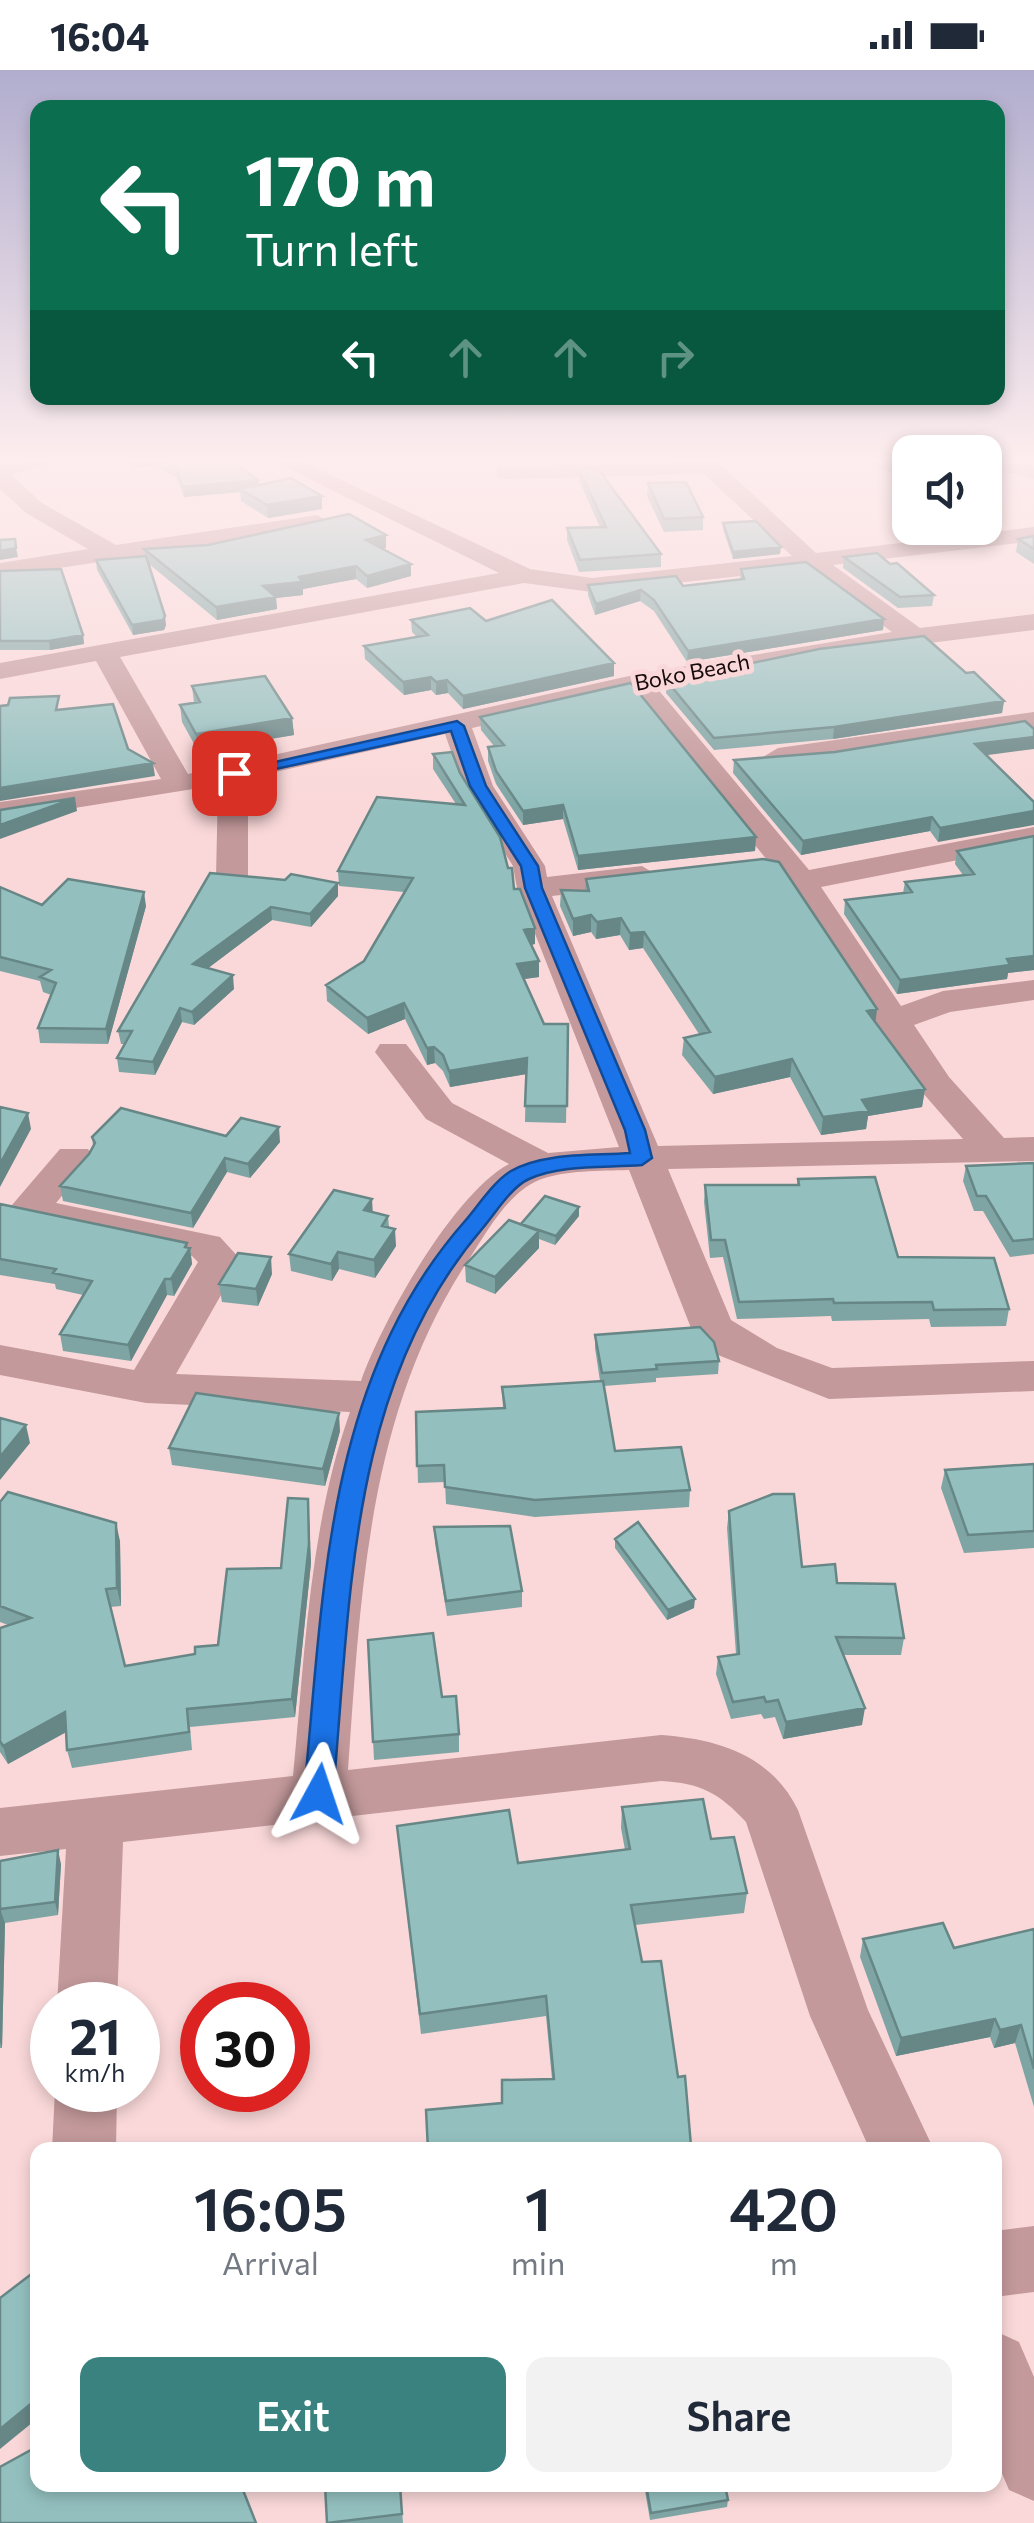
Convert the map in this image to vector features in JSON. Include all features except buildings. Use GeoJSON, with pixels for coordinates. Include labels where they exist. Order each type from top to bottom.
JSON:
{"type":"FeatureCollection","features":[{"type":"Feature","properties":{"kind":"street"},"geometry":{"type":"LineString","coordinates":[[0,671],[521,576]]}},
{"type":"Feature","properties":{"kind":"street"},"geometry":{"type":"LineString","coordinates":[[528,576],[592,584],[660,576]]}},
{"type":"Feature","properties":{"kind":"street"},"geometry":{"type":"LineString","coordinates":[[833,576],[914,636]]}},
{"type":"Feature","properties":{"kind":"street","name":"Boko Beach"},"geometry":{"type":"LineString","coordinates":[[0,811],[180,784],[457,726],[638,682],[914,636],[1034,622]]}},
{"type":"Feature","properties":{"kind":"street"},"geometry":{"type":"LineString","coordinates":[[106,654],[180,784]]}},
{"type":"Feature","properties":{"kind":"street"},"geometry":{"type":"LineString","coordinates":[[638,682],[707,763],[792,874],[935,1084],[1014,1150]]}},
{"type":"Feature","properties":{"kind":"street"},"geometry":{"type":"LineString","coordinates":[[707,763],[834,752],[1032,721]]}},
{"type":"Feature","properties":{"kind":"street"},"geometry":{"type":"LineString","coordinates":[[457,726],[478,786],[530,866],[533,888],[635,1130],[642,1158],[702,1308],[714,1328],[734,1345],[830,1384],[1034,1376]]}},
{"type":"Feature","properties":{"kind":"street"},"geometry":{"type":"LineString","coordinates":[[232,878],[234,773]]}},
{"type":"Feature","properties":{"kind":"street"},"geometry":{"type":"LineString","coordinates":[[743,865],[792,874],[1034,836]]}},
{"type":"Feature","properties":{"kind":"street"},"geometry":{"type":"LineString","coordinates":[[533,888],[666,874]]}},
{"type":"Feature","properties":{"kind":"street"},"geometry":{"type":"LineString","coordinates":[[892,1021],[943,1002],[1034,990]]}},
{"type":"Feature","properties":{"kind":"street"},"geometry":{"type":"LineString","coordinates":[[393,1052],[439,1111],[544,1166]]}},
{"type":"Feature","properties":{"kind":"street"},"geometry":{"type":"LineString","coordinates":[[319,1794],[345,1517],[373,1397],[440,1263],[516,1176],[544,1166],[642,1158],[1014,1150]]}},
{"type":"Feature","properties":{"kind":"street"},"geometry":{"type":"LineString","coordinates":[[74,1157],[32,1205],[34,1211],[205,1246],[220,1260],[146,1388]]}},
{"type":"Feature","properties":{"kind":"street"},"geometry":{"type":"LineString","coordinates":[[0,1360],[146,1388],[373,1397]]}},
{"type":"Feature","properties":{"kind":"street"},"geometry":{"type":"LineString","coordinates":[[0,1832],[661,1758],[706,1761],[743,1781],[770,1810],[840,2016],[898,2142]]}},
{"type":"Feature","properties":{"kind":"street"},"geometry":{"type":"LineString","coordinates":[[87,1982],[91,1872],[98,1820]]}},
{"type":"Feature","properties":{"kind":"street"},"geometry":{"type":"LineString","coordinates":[[84,2142],[85,2112]]}},
{"type":"Feature","properties":{"kind":"street"},"geometry":{"type":"LineString","coordinates":[[1002,2263],[1034,2259]]}},
{"type":"Feature","properties":{"kind":"street"},"geometry":{"type":"LineString","coordinates":[[1002,2384],[1034,2465]]}},
{"type":"Feature","properties":{"kind":"route"},"geometry":{"type":"LineString","coordinates":[[234,773],[457,726],[478,786],[530,866],[533,888],[635,1130],[642,1158],[544,1166],[516,1176],[440,1263],[373,1397],[345,1517],[319,1794]]}}]}
